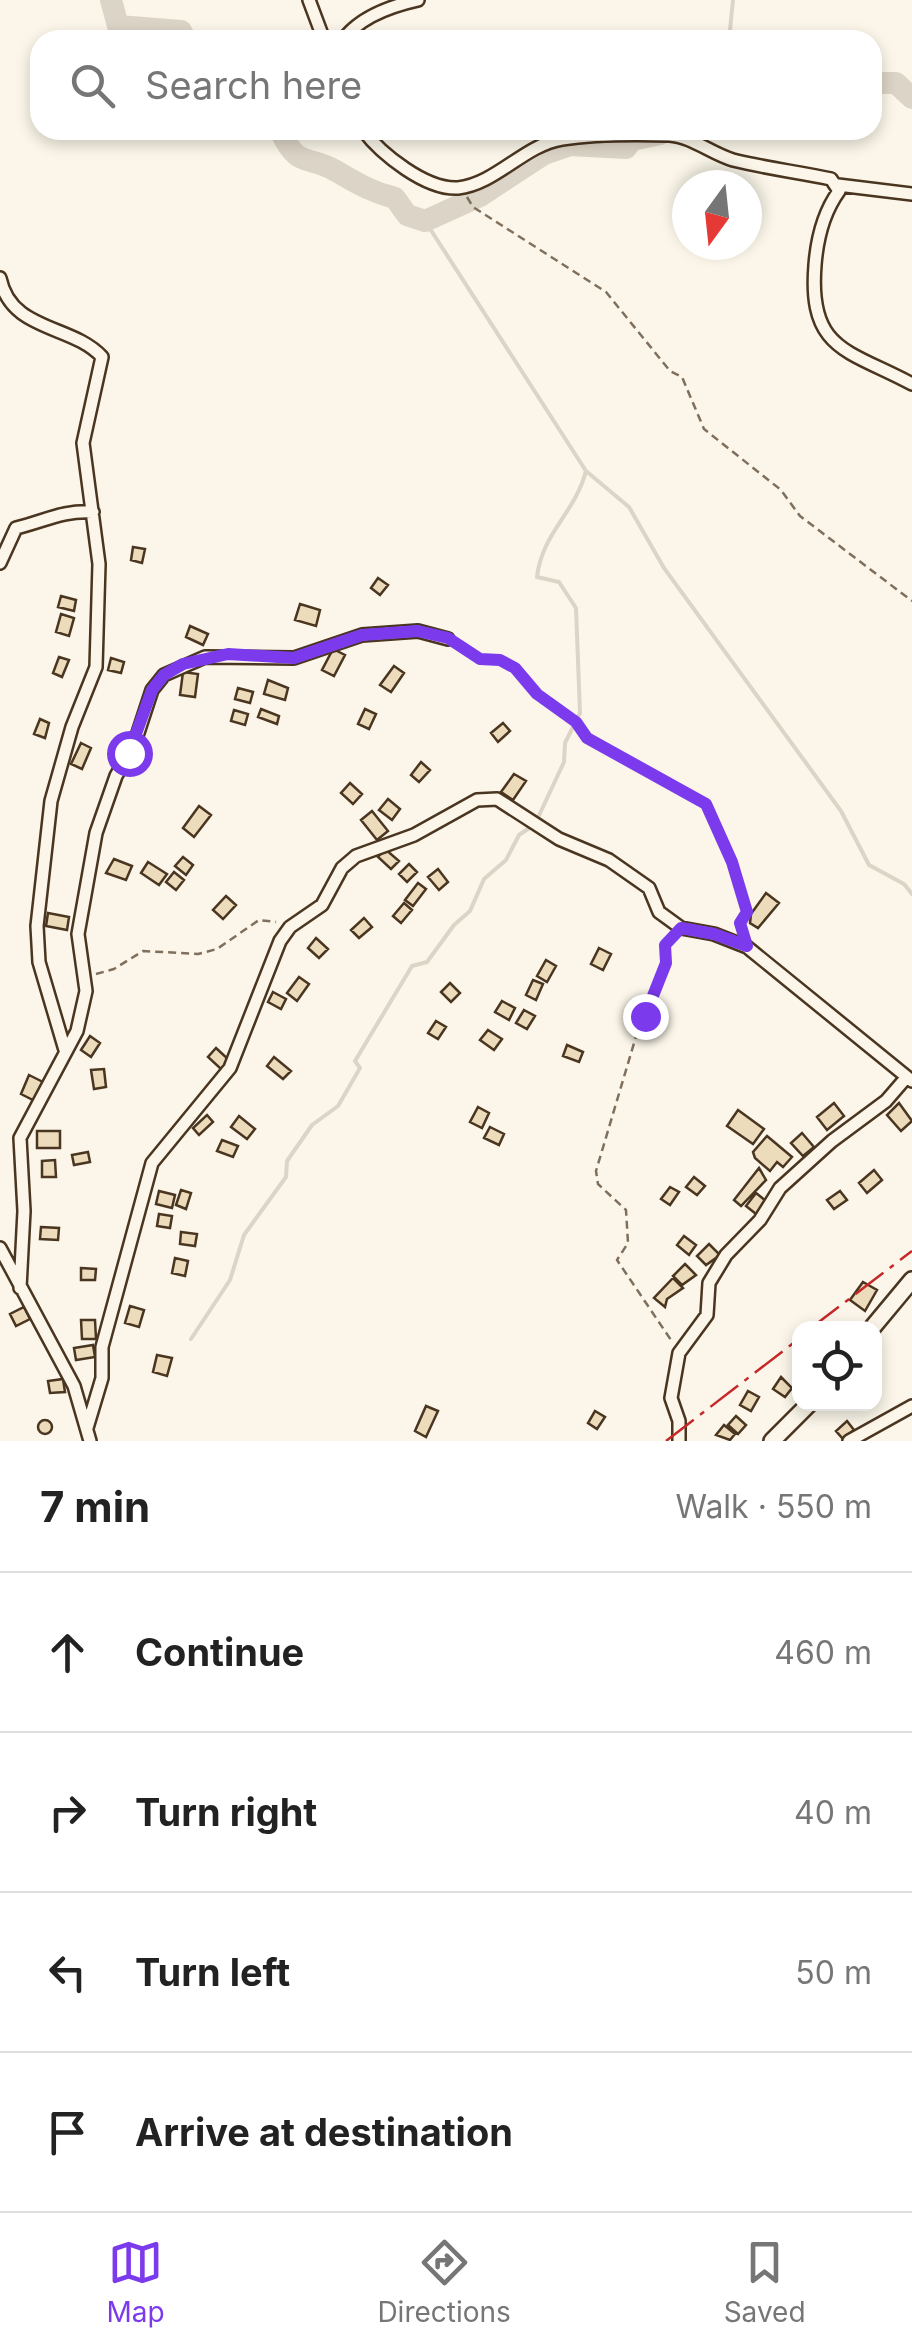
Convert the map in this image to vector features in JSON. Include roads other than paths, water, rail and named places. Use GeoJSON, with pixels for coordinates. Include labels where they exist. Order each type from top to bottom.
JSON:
{"type":"FeatureCollection","features":[{"type":"Feature","properties":{"kind":"street"},"geometry":{"type":"LineString","coordinates":[[308,0],[320,30]]}},
{"type":"Feature","properties":{"kind":"street"},"geometry":{"type":"LineString","coordinates":[[350,30],[384,11],[418,0]]}},
{"type":"Feature","properties":{"kind":"street"},"geometry":{"type":"LineString","coordinates":[[372,140],[411,173],[461,188],[556,140]]}},
{"type":"Feature","properties":{"kind":"street"},"geometry":{"type":"LineString","coordinates":[[683,140],[728,158],[830,179],[838,185],[912,194]]}},
{"type":"Feature","properties":{"kind":"street"},"geometry":{"type":"LineString","coordinates":[[838,185],[818,238],[813,301],[818,322],[850,356],[912,384]]}},
{"type":"Feature","properties":{"kind":"street"},"geometry":{"type":"LineString","coordinates":[[0,278],[2,290],[33,325],[85,342],[102,357],[84,443],[99,564],[96,666],[72,727],[51,801],[36,926],[39,962],[64,1050]]}},
{"type":"Feature","properties":{"kind":"street"},"geometry":{"type":"LineString","coordinates":[[0,563],[16,528],[42,522],[62,510],[93,512]]}},
{"type":"Feature","properties":{"kind":"street"},"geometry":{"type":"LineString","coordinates":[[20,1288],[24,1198],[20,1138],[77,1030],[85,976],[78,934],[96,833],[152,690],[164,675],[205,657],[294,658],[362,635],[418,631],[448,638]]}},
{"type":"Feature","properties":{"kind":"street"},"geometry":{"type":"LineString","coordinates":[[90,1438],[102,1378],[102,1346],[152,1163],[230,1068],[258,1003],[261,984],[290,927],[322,905],[342,868],[356,856],[414,834],[477,800],[496,799],[559,839],[609,860],[649,888],[659,912],[681,928],[747,946],[909,1080],[886,1102],[832,1140],[774,1194],[768,1210],[726,1255],[709,1283],[707,1315],[679,1353],[671,1398],[679,1421],[679,1441]]}},
{"type":"Feature","properties":{"kind":"street"},"geometry":{"type":"LineString","coordinates":[[0,1248],[74,1386],[90,1438]]}},
{"type":"Feature","properties":{"kind":"street"},"geometry":{"type":"LineString","coordinates":[[878,1321],[912,1280]]}},
{"type":"Feature","properties":{"kind":"street"},"geometry":{"type":"LineString","coordinates":[[849,1441],[912,1406]]}},
{"type":"Feature","properties":{"kind":"street"},"geometry":{"type":"LineString","coordinates":[[772,1441],[803,1411]]}},
{"type":"Feature","properties":{"kind":"waterway"},"geometry":{"type":"LineString","coordinates":[[111,0],[118,26],[168,30]]}},
{"type":"Feature","properties":{"kind":"waterway"},"geometry":{"type":"LineString","coordinates":[[730,30],[733,0]]}},
{"type":"Feature","properties":{"kind":"waterway"},"geometry":{"type":"LineString","coordinates":[[882,83],[896,83],[912,98]]}},
{"type":"Feature","properties":{"kind":"waterway"},"geometry":{"type":"LineString","coordinates":[[285,140],[298,156],[395,198],[407,215],[425,221],[480,196],[544,154],[570,145],[626,148],[632,140]]}},
{"type":"Feature","properties":{"kind":"waterway"},"geometry":{"type":"LineString","coordinates":[[425,221],[586,471],[629,507],[664,568],[841,811],[869,865],[904,884],[912,894]]}},
{"type":"Feature","properties":{"kind":"waterway"},"geometry":{"type":"LineString","coordinates":[[191,1339],[230,1280],[244,1235],[286,1177],[287,1161],[312,1125],[338,1106],[360,1068],[355,1061],[412,966],[427,962],[454,925],[470,911],[484,879],[506,860],[519,835],[535,824],[564,762],[565,743],[580,713],[576,608],[559,582],[537,577],[545,548],[586,471]]}}]}
